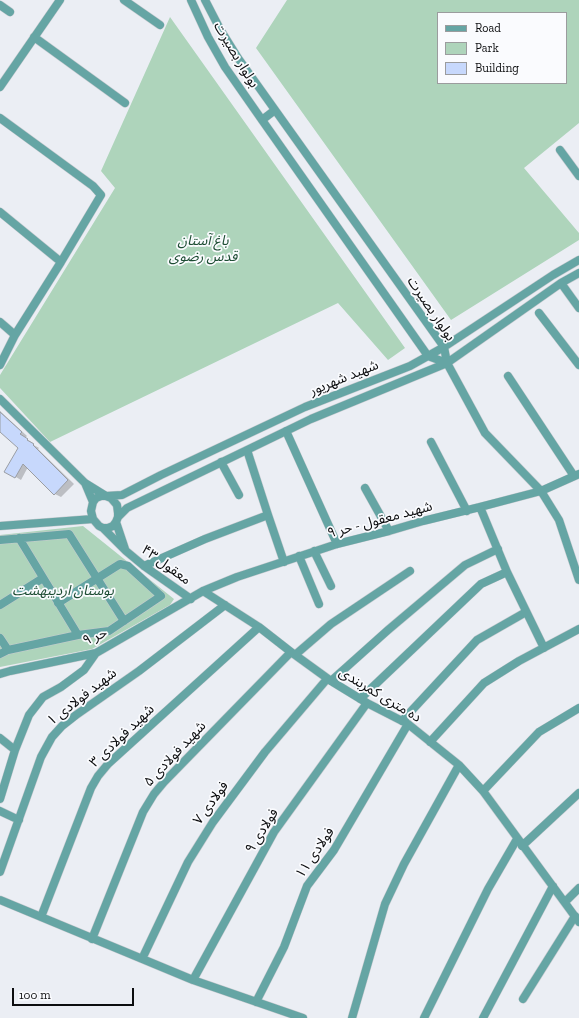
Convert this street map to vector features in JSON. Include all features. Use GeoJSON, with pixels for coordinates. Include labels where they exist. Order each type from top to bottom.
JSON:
{"type":"FeatureCollection","features":[{"type":"Feature","properties":{"kind":"street"},"geometry":{"type":"LineString","coordinates":[[0,87],[60,0]]}},
{"type":"Feature","properties":{"kind":"street"},"geometry":{"type":"LineString","coordinates":[[124,0],[160,26]]}},
{"type":"Feature","properties":{"kind":"street","name":"بولوار بصیرت"},"geometry":{"type":"LineString","coordinates":[[191,0],[208,37],[225,67],[428,356],[447,363]]}},
{"type":"Feature","properties":{"kind":"street","name":"بولوار بصیرت"},"geometry":{"type":"LineString","coordinates":[[205,0],[220,29],[235,52],[444,347],[447,363]]}},
{"type":"Feature","properties":{"kind":"street"},"geometry":{"type":"LineString","coordinates":[[0,5],[10,12]]}},
{"type":"Feature","properties":{"kind":"street"},"geometry":{"type":"LineString","coordinates":[[34,37],[125,103]]}},
{"type":"Feature","properties":{"kind":"street"},"geometry":{"type":"LineString","coordinates":[[262,120],[275,110]]}},
{"type":"Feature","properties":{"kind":"street"},"geometry":{"type":"LineString","coordinates":[[0,118],[94,186],[101,195],[15,335],[0,365]]}},
{"type":"Feature","properties":{"kind":"street"},"geometry":{"type":"LineString","coordinates":[[560,150],[579,176]]}},
{"type":"Feature","properties":{"kind":"street"},"geometry":{"type":"LineString","coordinates":[[0,212],[61,262]]}},
{"type":"Feature","properties":{"kind":"street","name":"شهید شهریور"},"geometry":{"type":"LineString","coordinates":[[106,496],[122,495],[161,475],[306,407],[410,366],[444,347],[553,275],[579,260]]}},
{"type":"Feature","properties":{"kind":"street","name":"شهید شهریور"},"geometry":{"type":"LineString","coordinates":[[117,520],[127,508],[310,419],[447,363],[579,272]]}},
{"type":"Feature","properties":{"kind":"street"},"geometry":{"type":"LineString","coordinates":[[561,283],[579,308]]}},
{"type":"Feature","properties":{"kind":"street"},"geometry":{"type":"LineString","coordinates":[[540,313],[579,365]]}},
{"type":"Feature","properties":{"kind":"street"},"geometry":{"type":"LineString","coordinates":[[0,322],[15,335]]}},
{"type":"Feature","properties":{"kind":"street"},"geometry":{"type":"LineString","coordinates":[[447,363],[485,433],[541,491],[559,520],[579,580]]}},
{"type":"Feature","properties":{"kind":"street"},"geometry":{"type":"LineString","coordinates":[[508,376],[576,475]]}},
{"type":"Feature","properties":{"kind":"street"},"geometry":{"type":"LineString","coordinates":[[0,399],[85,482],[111,498],[116,505],[118,513],[117,520],[113,526],[103,528],[93,519],[91,511],[93,502],[96,498],[106,496]]}},
{"type":"Feature","properties":{"kind":"street"},"geometry":{"type":"LineString","coordinates":[[286,431],[336,544]]}},
{"type":"Feature","properties":{"kind":"street"},"geometry":{"type":"LineString","coordinates":[[431,442],[467,511]]}},
{"type":"Feature","properties":{"kind":"street"},"geometry":{"type":"LineString","coordinates":[[247,450],[284,562]]}},
{"type":"Feature","properties":{"kind":"street"},"geometry":{"type":"LineString","coordinates":[[221,462],[239,495]]}},
{"type":"Feature","properties":{"kind":"street","name":"شهید معقول - حر ۹"},"geometry":{"type":"LineString","coordinates":[[191,599],[203,591],[237,577],[314,551],[541,491],[576,475]]}},
{"type":"Feature","properties":{"kind":"street"},"geometry":{"type":"LineString","coordinates":[[85,482],[93,502]]}},
{"type":"Feature","properties":{"kind":"street"},"geometry":{"type":"LineString","coordinates":[[365,488],[389,531]]}},
{"type":"Feature","properties":{"kind":"street"},"geometry":{"type":"LineString","coordinates":[[480,508],[507,572],[544,648]]}},
{"type":"Feature","properties":{"kind":"street"},"geometry":{"type":"LineString","coordinates":[[144,566],[205,539],[268,515]]}},
{"type":"Feature","properties":{"kind":"street"},"geometry":{"type":"LineString","coordinates":[[0,526],[93,519]]}},
{"type":"Feature","properties":{"kind":"street","name":"معقول ۴۳"},"geometry":{"type":"LineString","coordinates":[[117,520],[126,551]]}},
{"type":"Feature","properties":{"kind":"street","name":"معقول ۴۳"},"geometry":{"type":"LineString","coordinates":[[103,528],[126,551],[144,566],[191,599]]}},
{"type":"Feature","properties":{"kind":"street"},"geometry":{"type":"LineString","coordinates":[[0,540],[68,534],[124,621]]}},
{"type":"Feature","properties":{"kind":"street"},"geometry":{"type":"LineString","coordinates":[[19,538],[78,635]]}},
{"type":"Feature","properties":{"kind":"street","name":"فولادی ۷"},"geometry":{"type":"LineString","coordinates":[[142,959],[188,862],[213,822],[265,752],[329,680],[465,565],[498,550]]}},
{"type":"Feature","properties":{"kind":"street"},"geometry":{"type":"LineString","coordinates":[[314,551],[331,586]]}},
{"type":"Feature","properties":{"kind":"street"},"geometry":{"type":"LineString","coordinates":[[299,556],[320,604]]}},
{"type":"Feature","properties":{"kind":"street"},"geometry":{"type":"LineString","coordinates":[[0,638],[4,652],[78,635],[109,631],[161,596],[128,566],[120,564],[58,602]]}},
{"type":"Feature","properties":{"kind":"street","name":"شهید فولادی ۵"},"geometry":{"type":"LineString","coordinates":[[92,939],[143,812],[154,794],[170,776],[293,654],[331,624],[410,570]]}},
{"type":"Feature","properties":{"kind":"street","name":"فولادی ۹"},"geometry":{"type":"LineString","coordinates":[[192,980],[274,832],[364,701],[481,584],[507,572]]}},
{"type":"Feature","properties":{"kind":"street"},"geometry":{"type":"LineString","coordinates":[[0,605],[43,578]]}},
{"type":"Feature","properties":{"kind":"street","name":"ده متری کمربندی"},"geometry":{"type":"LineString","coordinates":[[203,591],[259,627],[329,680],[364,701],[405,722],[459,765],[483,791],[577,919]]}},
{"type":"Feature","properties":{"kind":"street","name":"حر ۹"},"geometry":{"type":"LineString","coordinates":[[0,674],[96,653],[191,599]]}},
{"type":"Feature","properties":{"kind":"street","name":"شهید فولادی ۱"},"geometry":{"type":"LineString","coordinates":[[0,872],[2,862],[19,820],[41,757],[52,737],[62,726],[225,605]]}},
{"type":"Feature","properties":{"kind":"street","name":"فولادی ۱۱"},"geometry":{"type":"LineString","coordinates":[[256,1002],[284,947],[307,886],[334,850],[405,722],[477,640],[526,612]]}},
{"type":"Feature","properties":{"kind":"street","name":"شهید فولادی ۳"},"geometry":{"type":"LineString","coordinates":[[41,917],[91,788],[98,776],[108,764],[259,627]]}},
{"type":"Feature","properties":{"kind":"street"},"geometry":{"type":"LineString","coordinates":[[430,742],[484,683],[519,661],[579,629]]}},
{"type":"Feature","properties":{"kind":"street"},"geometry":{"type":"LineString","coordinates":[[0,799],[15,750],[29,715],[43,697],[61,687],[84,670],[96,653]]}},
{"type":"Feature","properties":{"kind":"street"},"geometry":{"type":"LineString","coordinates":[[483,791],[539,732],[579,708]]}},
{"type":"Feature","properties":{"kind":"street"},"geometry":{"type":"LineString","coordinates":[[0,738],[15,750]]}},
{"type":"Feature","properties":{"kind":"street"},"geometry":{"type":"LineString","coordinates":[[352,1018],[385,904],[404,864],[459,765]]}},
{"type":"Feature","properties":{"kind":"street"},"geometry":{"type":"LineString","coordinates":[[424,1018],[488,889],[520,842],[579,792]]}},
{"type":"Feature","properties":{"kind":"street"},"geometry":{"type":"LineString","coordinates":[[0,811],[19,820]]}},
{"type":"Feature","properties":{"kind":"street"},"geometry":{"type":"LineString","coordinates":[[483,1018],[553,886]]}},
{"type":"Feature","properties":{"kind":"street"},"geometry":{"type":"LineString","coordinates":[[565,902],[579,888]]}},
{"type":"Feature","properties":{"kind":"street"},"geometry":{"type":"LineString","coordinates":[[0,900],[192,980],[303,1018]]}},
{"type":"Feature","properties":{"kind":"street"},"geometry":{"type":"LineString","coordinates":[[523,999],[577,919]]}},
{"type":"Feature","properties":{"kind":"green space"},"geometry":{"type":"Polygon","coordinates":[[[287,0],[579,0],[579,123],[524,168],[579,233],[579,240],[451,320],[256,48],[287,0]]]}},
{"type":"Feature","properties":{"kind":"green space","name":"باغ آستان قدس رضوی"},"geometry":{"type":"Polygon","coordinates":[[[170,17],[405,348],[388,360],[338,303],[50,442],[0,388],[0,375],[115,188],[101,171],[170,17]]]}},
{"type":"Feature","properties":{"kind":"green space","name":"بوستان اردیبهشت"},"geometry":{"type":"Polygon","coordinates":[[[83,526],[174,599],[170,605],[92,649],[0,667],[0,535],[83,526]]]}},
{"type":"Feature","properties":{"kind":"building"},"geometry":{"type":"Polygon","coordinates":[[[0,412],[22,432],[20,434],[34,444],[33,445],[68,480],[54,495],[23,464],[15,478],[4,472],[18,448],[0,432],[0,412]]]}}]}
